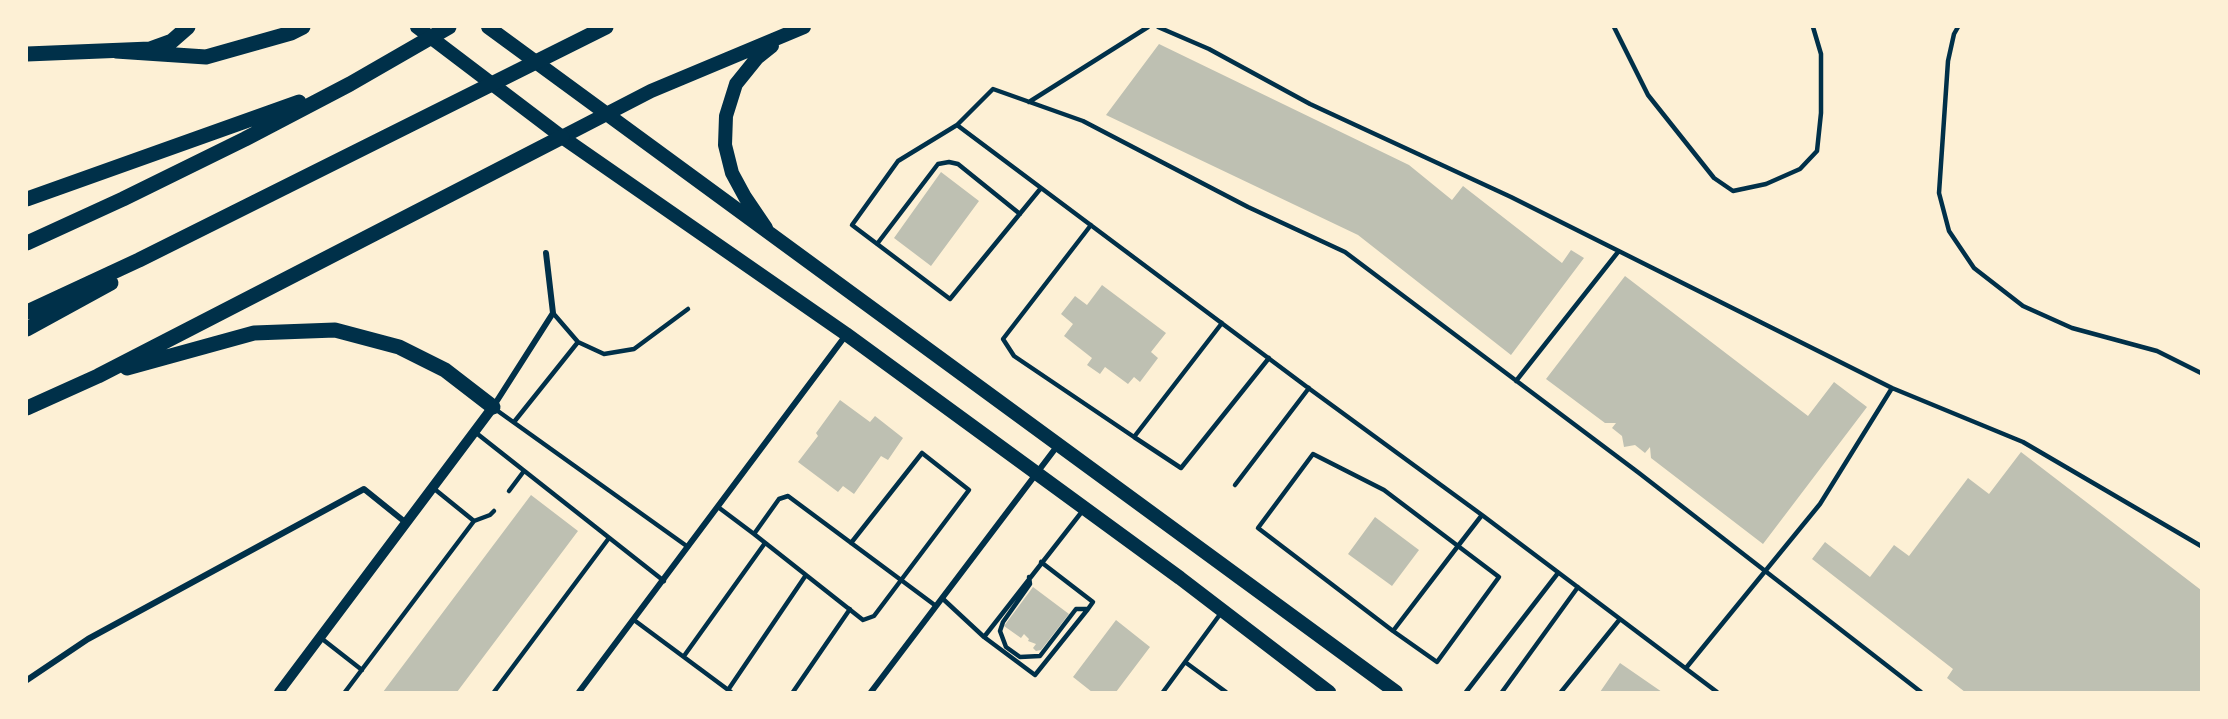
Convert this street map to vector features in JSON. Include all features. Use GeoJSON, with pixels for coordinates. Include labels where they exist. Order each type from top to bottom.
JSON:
{"type":"FeatureCollection","features":[{"type":"Feature","properties":{"kind":"highway"},"geometry":{"type":"LineString","coordinates":[[27,54],[150,49],[172,40],[188,27]]}},
{"type":"Feature","properties":{"kind":"highway"},"geometry":{"type":"LineString","coordinates":[[116,51],[206,57],[291,33],[303,27]]}},
{"type":"Feature","properties":{"kind":"highway"},"geometry":{"type":"LineString","coordinates":[[27,243],[123,200],[246,139],[350,84],[449,27]]}},
{"type":"Feature","properties":{"kind":"highway"},"geometry":{"type":"LineString","coordinates":[[27,312],[139,260],[606,27]]}},
{"type":"Feature","properties":{"kind":"highway"},"geometry":{"type":"LineString","coordinates":[[27,199],[350,84]]}},
{"type":"Feature","properties":{"kind":"highway"},"geometry":{"type":"LineString","coordinates":[[27,408],[98,376],[562,137]]}},
{"type":"Feature","properties":{"kind":"highway"},"geometry":{"type":"LineString","coordinates":[[27,329],[318,170]]}},
{"type":"Feature","properties":{"kind":"highway"},"geometry":{"type":"LineString","coordinates":[[98,376],[254,333],[335,330],[399,347],[445,370],[493,407]]}},
{"type":"Feature","properties":{"kind":"main road"},"geometry":{"type":"LineString","coordinates":[[417,27],[562,137],[846,334],[1223,611],[1329,692]]}},
{"type":"Feature","properties":{"kind":"main road"},"geometry":{"type":"LineString","coordinates":[[488,27],[1396,692]]}},
{"type":"Feature","properties":{"kind":"main road"},"geometry":{"type":"LineString","coordinates":[[562,137],[651,91],[804,27]]}},
{"type":"Feature","properties":{"kind":"main road"},"geometry":{"type":"LineString","coordinates":[[773,237],[745,197],[732,173],[725,145],[726,116],[736,84],[757,58],[780,38]]}},
{"type":"Feature","properties":{"kind":"street"},"geometry":{"type":"LineString","coordinates":[[279,692],[493,407],[553,314],[546,253]]}},
{"type":"Feature","properties":{"kind":"street"},"geometry":{"type":"LineString","coordinates":[[579,692],[846,334]]}},
{"type":"Feature","properties":{"kind":"street"},"geometry":{"type":"LineString","coordinates":[[871,692],[1058,445]]}},
{"type":"Feature","properties":{"kind":"street"},"geometry":{"type":"LineString","coordinates":[[27,680],[88,639],[364,489],[405,522]]}},
{"type":"Feature","properties":{"kind":"lane"},"geometry":{"type":"LineString","coordinates":[[1029,102],[1148,27]]}},
{"type":"Feature","properties":{"kind":"lane"},"geometry":{"type":"LineString","coordinates":[[1158,27],[1209,49],[1310,104],[1511,197],[1892,388],[2022,442],[2201,546]]}},
{"type":"Feature","properties":{"kind":"lane"},"geometry":{"type":"LineString","coordinates":[[1614,27],[1648,95],[1714,178],[1733,191],[1766,184],[1800,169],[1817,151],[1821,113],[1821,54],[1813,27]]}},
{"type":"Feature","properties":{"kind":"lane"},"geometry":{"type":"LineString","coordinates":[[1958,27],[1954,34],[1948,61],[1939,193],[1949,231],[1974,268],[2023,306],[2072,328],[2157,351],[2201,373]]}},
{"type":"Feature","properties":{"kind":"lane"},"geometry":{"type":"LineString","coordinates":[[1041,188],[950,298],[852,225],[898,161],[957,125],[993,89],[1083,121],[1248,207],[1345,252],[1639,473],[1922,692]]}},
{"type":"Feature","properties":{"kind":"lane"},"geometry":{"type":"LineString","coordinates":[[957,125],[1717,692]]}},
{"type":"Feature","properties":{"kind":"lane"},"geometry":{"type":"LineString","coordinates":[[877,244],[938,164],[949,162],[957,164],[1020,214]]}},
{"type":"Feature","properties":{"kind":"lane"},"geometry":{"type":"LineString","coordinates":[[1090,225],[1004,339],[1014,356],[1181,468],[1269,358]]}},
{"type":"Feature","properties":{"kind":"lane"},"geometry":{"type":"LineString","coordinates":[[1516,381],[1618,252]]}},
{"type":"Feature","properties":{"kind":"lane"},"geometry":{"type":"LineString","coordinates":[[553,314],[578,342],[604,354],[634,349],[688,309]]}},
{"type":"Feature","properties":{"kind":"lane"},"geometry":{"type":"LineString","coordinates":[[1134,437],[1222,323]]}},
{"type":"Feature","properties":{"kind":"lane"},"geometry":{"type":"LineString","coordinates":[[514,422],[578,342]]}},
{"type":"Feature","properties":{"kind":"lane"},"geometry":{"type":"LineString","coordinates":[[1235,485],[1309,388]]}},
{"type":"Feature","properties":{"kind":"lane"},"geometry":{"type":"LineString","coordinates":[[1686,668],[1820,504],[1892,388]]}},
{"type":"Feature","properties":{"kind":"lane"},"geometry":{"type":"LineString","coordinates":[[493,407],[689,547]]}},
{"type":"Feature","properties":{"kind":"lane"},"geometry":{"type":"LineString","coordinates":[[474,432],[664,580]]}},
{"type":"Feature","properties":{"kind":"lane"},"geometry":{"type":"LineString","coordinates":[[718,507],[863,620],[874,616],[969,490],[922,453],[851,543]]}},
{"type":"Feature","properties":{"kind":"lane"},"geometry":{"type":"LineString","coordinates":[[1313,454],[1384,490],[1499,577],[1437,662],[1393,631],[1258,528],[1313,454]]}},
{"type":"Feature","properties":{"kind":"lane"},"geometry":{"type":"LineString","coordinates":[[509,491],[524,471]]}},
{"type":"Feature","properties":{"kind":"lane"},"geometry":{"type":"LineString","coordinates":[[432,487],[474,521]]}},
{"type":"Feature","properties":{"kind":"lane"},"geometry":{"type":"LineString","coordinates":[[753,534],[779,499],[788,496],[936,606]]}},
{"type":"Feature","properties":{"kind":"lane"},"geometry":{"type":"LineString","coordinates":[[984,637],[1084,508]]}},
{"type":"Feature","properties":{"kind":"lane"},"geometry":{"type":"LineString","coordinates":[[345,692],[474,521],[494,511]]}},
{"type":"Feature","properties":{"kind":"lane"},"geometry":{"type":"LineString","coordinates":[[1393,631],[1482,515]]}},
{"type":"Feature","properties":{"kind":"lane"},"geometry":{"type":"LineString","coordinates":[[494,692],[609,538]]}},
{"type":"Feature","properties":{"kind":"lane"},"geometry":{"type":"LineString","coordinates":[[684,656],[765,543]]}},
{"type":"Feature","properties":{"kind":"lane"},"geometry":{"type":"LineString","coordinates":[[942,598],[984,637],[1035,675],[1093,602],[1041,562]]}},
{"type":"Feature","properties":{"kind":"lane"},"geometry":{"type":"LineString","coordinates":[[1466,692],[1558,573]]}},
{"type":"Feature","properties":{"kind":"lane"},"geometry":{"type":"LineString","coordinates":[[634,620],[729,691],[806,575]]}},
{"type":"Feature","properties":{"kind":"lane"},"geometry":{"type":"LineString","coordinates":[[1029,577],[1030,584],[1000,631],[1006,647],[1020,657],[1040,656],[1076,609],[1088,609]]}},
{"type":"Feature","properties":{"kind":"lane"},"geometry":{"type":"LineString","coordinates":[[1502,692],[1578,587]]}},
{"type":"Feature","properties":{"kind":"lane"},"geometry":{"type":"LineString","coordinates":[[793,692],[850,609]]}},
{"type":"Feature","properties":{"kind":"lane"},"geometry":{"type":"LineString","coordinates":[[1163,692],[1223,611]]}},
{"type":"Feature","properties":{"kind":"lane"},"geometry":{"type":"LineString","coordinates":[[1561,692],[1620,619]]}},
{"type":"Feature","properties":{"kind":"lane"},"geometry":{"type":"LineString","coordinates":[[320,637],[362,670]]}},
{"type":"Feature","properties":{"kind":"lane"},"geometry":{"type":"LineString","coordinates":[[1185,662],[1226,692]]}},
{"type":"Feature","properties":{"kind":"building"},"geometry":{"type":"Polygon","coordinates":[[[1159,44],[1409,165],[1452,200],[1463,186],[1562,263],[1571,250],[1584,258],[1511,355],[1358,235],[1106,115],[1159,44]]]}},
{"type":"Feature","properties":{"kind":"building"},"geometry":{"type":"Polygon","coordinates":[[[941,172],[979,201],[931,266],[894,238],[941,172]]]}},
{"type":"Feature","properties":{"kind":"building"},"geometry":{"type":"Polygon","coordinates":[[[1625,276],[1808,416],[1834,382],[1867,407],[1763,544],[1651,458],[1650,447],[1645,453],[1635,445],[1624,447],[1622,436],[1612,428],[1616,423],[1605,423],[1546,379],[1625,276]]]}},
{"type":"Feature","properties":{"kind":"building"},"geometry":{"type":"Polygon","coordinates":[[[1102,285],[1166,333],[1151,352],[1158,358],[1140,382],[1134,377],[1128,384],[1105,367],[1100,374],[1087,365],[1092,358],[1064,336],[1073,324],[1061,314],[1075,296],[1087,305],[1102,285]]]}},
{"type":"Feature","properties":{"kind":"building"},"geometry":{"type":"Polygon","coordinates":[[[840,400],[870,422],[875,416],[903,438],[888,460],[881,456],[854,494],[843,486],[838,492],[798,462],[818,436],[816,433],[840,400]]]}},
{"type":"Feature","properties":{"kind":"building"},"geometry":{"type":"Polygon","coordinates":[[[2021,452],[2201,590],[2201,692],[1965,692],[1947,678],[1953,669],[1812,559],[1825,542],[1870,577],[1894,545],[1909,556],[1968,478],[1989,494],[2021,452]]]}},
{"type":"Feature","properties":{"kind":"building"},"geometry":{"type":"Polygon","coordinates":[[[531,495],[578,531],[457,692],[383,692],[531,495]]]}},
{"type":"Feature","properties":{"kind":"building"},"geometry":{"type":"Polygon","coordinates":[[[1375,517],[1419,550],[1392,586],[1348,554],[1375,517]]]}},
{"type":"Feature","properties":{"kind":"building"},"geometry":{"type":"Polygon","coordinates":[[[1033,587],[1069,614],[1041,650],[1036,651],[1033,648],[1036,644],[1028,641],[1029,639],[1024,634],[1021,638],[1004,626],[1033,587]]]}},
{"type":"Feature","properties":{"kind":"building"},"geometry":{"type":"Polygon","coordinates":[[[1116,620],[1150,647],[1116,692],[1092,692],[1073,677],[1116,620]]]}},
{"type":"Feature","properties":{"kind":"building"},"geometry":{"type":"Polygon","coordinates":[[[1620,663],[1662,692],[1600,692],[1620,663]]]}}]}
